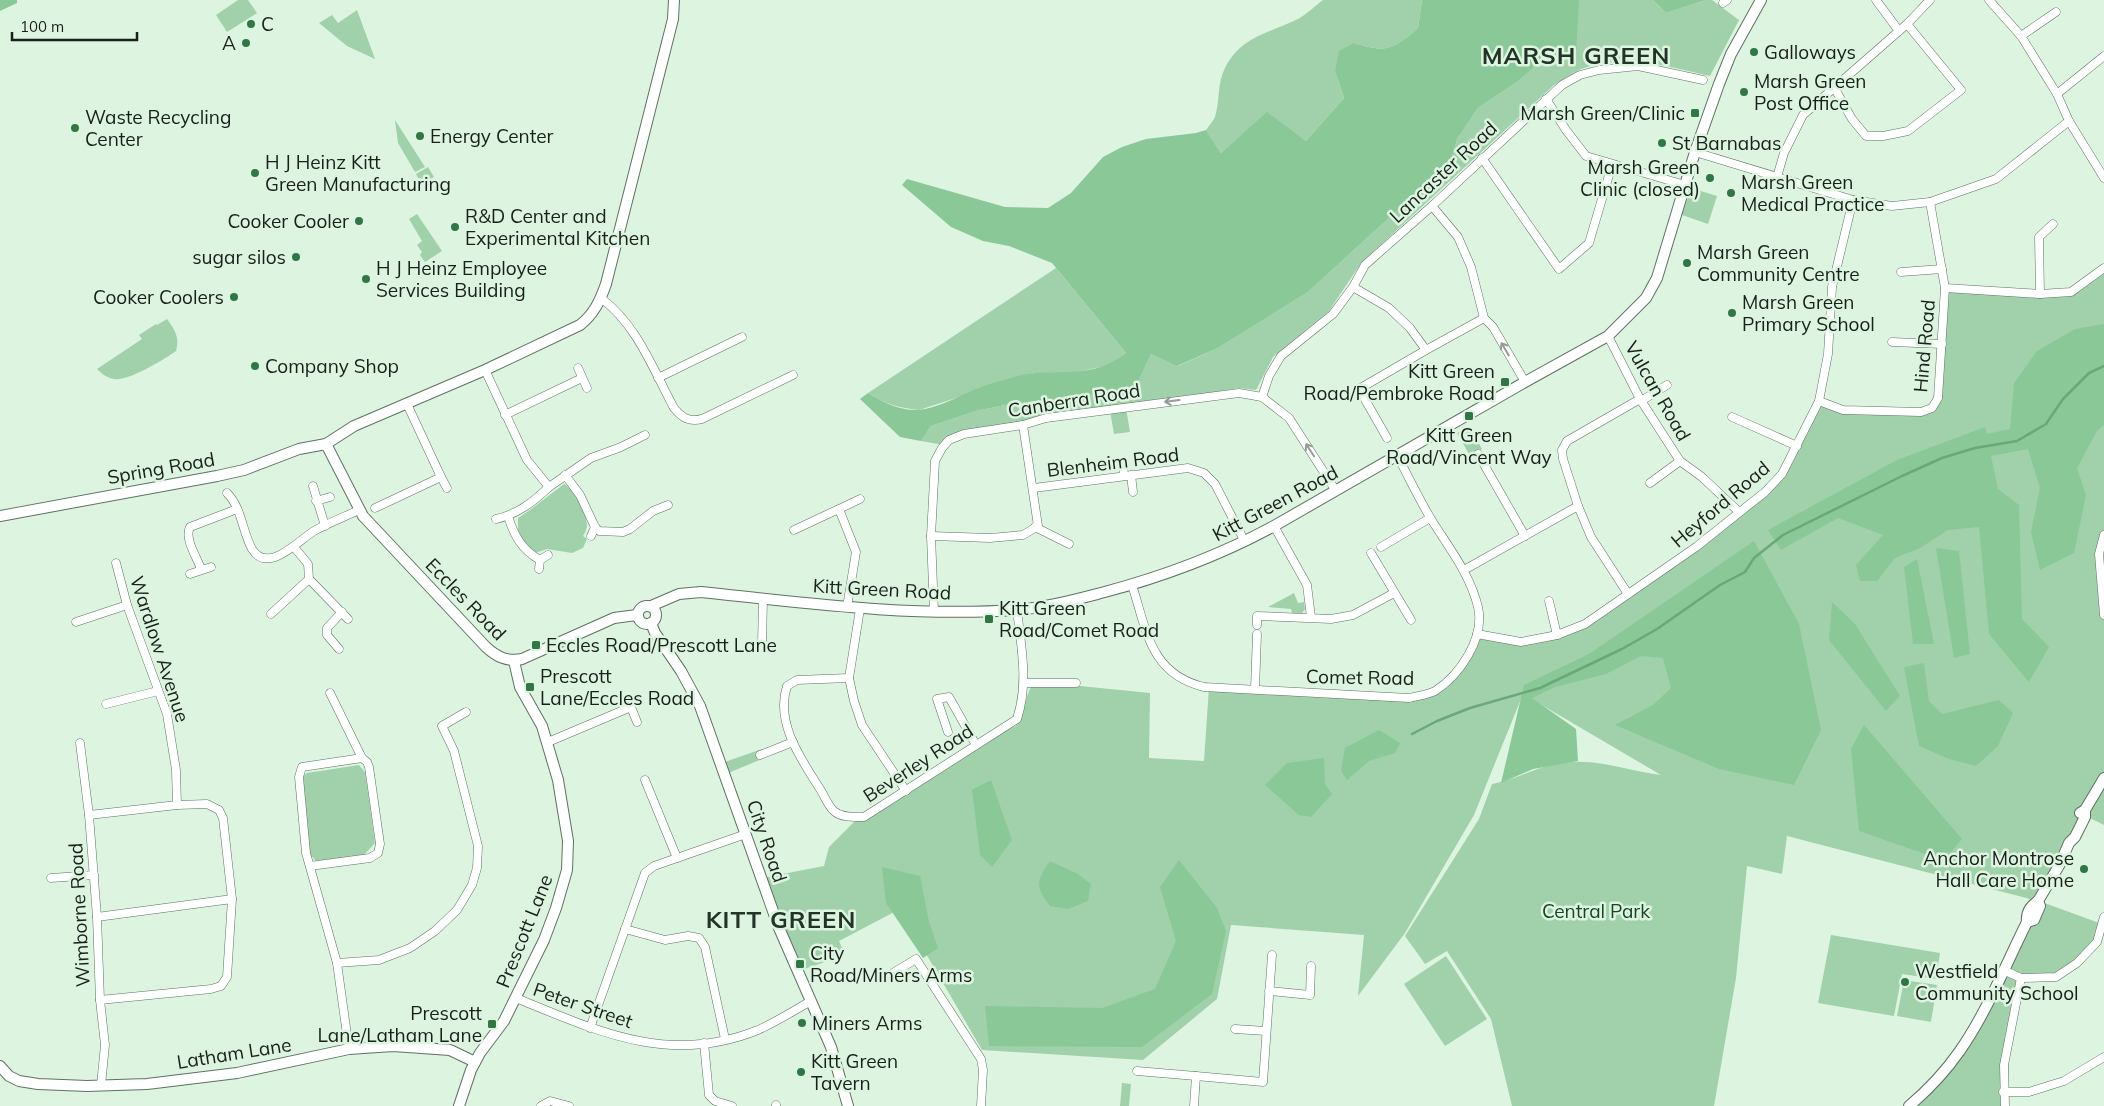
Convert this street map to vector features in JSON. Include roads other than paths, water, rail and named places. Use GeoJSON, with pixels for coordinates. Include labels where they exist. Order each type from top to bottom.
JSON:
{"type":"FeatureCollection","features":[{"type":"Feature","properties":{"kind":"street"},"geometry":{"type":"LineString","coordinates":[[326,444],[354,426],[580,326],[591,315],[601,298],[606,284],[673,20],[674,0]]}},
{"type":"Feature","properties":{"kind":"street"},"geometry":{"type":"LineString","coordinates":[[1876,0],[1900,31]]}},
{"type":"Feature","properties":{"kind":"street"},"geometry":{"type":"LineString","coordinates":[[1777,177],[1784,153],[1803,115],[1900,31],[1930,0]]}},
{"type":"Feature","properties":{"kind":"street"},"geometry":{"type":"LineString","coordinates":[[1989,0],[2021,36],[2057,94],[2069,121],[2091,160],[2104,178]]}},
{"type":"Feature","properties":{"kind":"street","name":"Kitt Green Road"},"geometry":{"type":"LineString","coordinates":[[651,606],[673,596],[701,592],[860,609],[934,612],[1017,610],[1063,602],[1132,585],[1189,566],[1245,542],[1608,336],[1646,298],[1657,278],[1695,152],[1718,84],[1758,1]]}},
{"type":"Feature","properties":{"kind":"street"},"geometry":{"type":"LineString","coordinates":[[2021,36],[2056,12]]}},
{"type":"Feature","properties":{"kind":"street"},"geometry":{"type":"LineString","coordinates":[[1835,89],[1852,119],[1866,136],[1883,136],[1908,131],[1961,90],[1907,24]]}},
{"type":"Feature","properties":{"kind":"street"},"geometry":{"type":"LineString","coordinates":[[2057,94],[2104,56]]}},
{"type":"Feature","properties":{"kind":"street","name":"Lancaster Road"},"geometry":{"type":"LineString","coordinates":[[1262,397],[1269,376],[1281,356],[1333,314],[1353,288],[1365,264],[1432,206],[1562,85],[1580,75],[1599,70],[1638,66],[1703,80]]}},
{"type":"Feature","properties":{"kind":"street"},"geometry":{"type":"LineString","coordinates":[[1546,98],[1566,130],[1586,156],[1685,185]]}},
{"type":"Feature","properties":{"kind":"street"},"geometry":{"type":"LineString","coordinates":[[1695,152],[1853,200],[1892,206],[1930,202],[1996,179],[2069,121]]}},
{"type":"Feature","properties":{"kind":"street"},"geometry":{"type":"LineString","coordinates":[[1482,158],[1559,269],[1588,243],[1612,165]]}},
{"type":"Feature","properties":{"kind":"street","name":"Heyford Road"},"geometry":{"type":"LineString","coordinates":[[1478,634],[1521,642],[1557,635],[1585,624],[1696,548],[1764,492],[1782,474],[1819,401],[1828,354],[1832,287],[1853,200]]}},
{"type":"Feature","properties":{"kind":"street","name":"Hind Road"},"geometry":{"type":"LineString","coordinates":[[1819,401],[1843,410],[1921,412],[1932,408],[1938,398],[1945,288],[1930,202]]}},
{"type":"Feature","properties":{"kind":"street"},"geometry":{"type":"LineString","coordinates":[[1432,206],[1458,237],[1471,267],[1484,318],[1493,327],[1524,382]]}},
{"type":"Feature","properties":{"kind":"street"},"geometry":{"type":"LineString","coordinates":[[2040,294],[2039,237],[2053,224]]}},
{"type":"Feature","properties":{"kind":"street"},"geometry":{"type":"LineString","coordinates":[[1945,288],[2040,294],[2071,292],[2104,268]]}},
{"type":"Feature","properties":{"kind":"street"},"geometry":{"type":"LineString","coordinates":[[1901,272],[1942,269]]}},
{"type":"Feature","properties":{"kind":"street"},"geometry":{"type":"LineString","coordinates":[[1353,288],[1389,308],[1410,328],[1426,350]]}},
{"type":"Feature","properties":{"kind":"street"},"geometry":{"type":"LineString","coordinates":[[601,298],[620,314],[634,333],[658,378],[683,418],[692,420],[702,419],[793,375]]}},
{"type":"Feature","properties":{"kind":"street"},"geometry":{"type":"LineString","coordinates":[[1387,438],[1359,389],[1484,318]]}},
{"type":"Feature","properties":{"kind":"street","name":"Vulcan Road"},"geometry":{"type":"LineString","coordinates":[[1608,336],[1640,400],[1680,460],[1702,477],[1739,512]]}},
{"type":"Feature","properties":{"kind":"street"},"geometry":{"type":"LineString","coordinates":[[658,378],[742,337]]}},
{"type":"Feature","properties":{"kind":"street"},"geometry":{"type":"LineString","coordinates":[[1892,342],[1942,344]]}},
{"type":"Feature","properties":{"kind":"street"},"geometry":{"type":"LineString","coordinates":[[578,368],[587,388]]}},
{"type":"Feature","properties":{"kind":"street"},"geometry":{"type":"LineString","coordinates":[[484,370],[527,460],[549,487]]}},
{"type":"Feature","properties":{"kind":"street"},"geometry":{"type":"LineString","coordinates":[[505,415],[582,378]]}},
{"type":"Feature","properties":{"kind":"street"},"geometry":{"type":"LineString","coordinates":[[1628,594],[1591,537],[1578,506],[1563,459],[1562,450],[1567,441],[1667,385]]}},
{"type":"Feature","properties":{"kind":"street"},"geometry":{"type":"LineString","coordinates":[[1236,402],[1239,393]]}},
{"type":"Feature","properties":{"kind":"street","name":"Canberra Road"},"geometry":{"type":"LineString","coordinates":[[934,612],[932,536],[935,461],[949,440],[964,434],[1023,425],[1046,418],[1239,393],[1262,397],[1289,418],[1336,491]]}},
{"type":"Feature","properties":{"kind":"street"},"geometry":{"type":"LineString","coordinates":[[407,404],[447,488]]}},
{"type":"Feature","properties":{"kind":"street"},"geometry":{"type":"LineString","coordinates":[[1732,417],[1797,446]]}},
{"type":"Feature","properties":{"kind":"street"},"geometry":{"type":"LineString","coordinates":[[932,536],[990,538],[1023,535],[1038,526],[1034,488],[1023,425]]}},
{"type":"Feature","properties":{"kind":"street"},"geometry":{"type":"LineString","coordinates":[[496,519],[522,510],[549,487],[591,458],[622,447],[645,435]]}},
{"type":"Feature","properties":{"kind":"street","name":"Eccles Road"},"geometry":{"type":"LineString","coordinates":[[326,444],[359,510],[376,531],[486,647],[500,658],[514,661],[528,657],[614,618],[637,615]]}},
{"type":"Feature","properties":{"kind":"street","name":"Spring Road"},"geometry":{"type":"LineString","coordinates":[[0,516],[217,476],[244,470],[299,449],[326,444]]}},
{"type":"Feature","properties":{"kind":"street"},"geometry":{"type":"LineString","coordinates":[[1478,454],[1525,536]]}},
{"type":"Feature","properties":{"kind":"street","name":"Comet Road"},"geometry":{"type":"LineString","coordinates":[[1132,585],[1155,652],[1168,670],[1189,683],[1204,686],[1409,698],[1432,692],[1449,681],[1465,661],[1478,634],[1478,608],[1464,570],[1430,518],[1397,455]]}},
{"type":"Feature","properties":{"kind":"street","name":"Vulcan Road"},"geometry":{"type":"LineString","coordinates":[[1650,483],[1680,460]]}},
{"type":"Feature","properties":{"kind":"street"},"geometry":{"type":"LineString","coordinates":[[1124,462],[1133,492]]}},
{"type":"Feature","properties":{"kind":"street","name":"Blenheim Road"},"geometry":{"type":"LineString","coordinates":[[1034,488],[1188,468],[1204,474],[1215,484],[1245,542]]}},
{"type":"Feature","properties":{"kind":"street"},"geometry":{"type":"LineString","coordinates":[[565,475],[580,495],[594,527],[604,532],[623,532],[630,529],[653,511],[668,506]]}},
{"type":"Feature","properties":{"kind":"street"},"geometry":{"type":"LineString","coordinates":[[375,508],[441,477]]}},
{"type":"Feature","properties":{"kind":"street"},"geometry":{"type":"LineString","coordinates":[[313,486],[324,526]]}},
{"type":"Feature","properties":{"kind":"street"},"geometry":{"type":"LineString","coordinates":[[386,492],[390,501]]}},
{"type":"Feature","properties":{"kind":"street"},"geometry":{"type":"LineString","coordinates":[[227,493],[237,509],[251,546],[256,553],[264,557],[275,557],[286,553],[312,532],[359,510]]}},
{"type":"Feature","properties":{"kind":"street"},"geometry":{"type":"LineString","coordinates":[[316,501],[330,497]]}},
{"type":"Feature","properties":{"kind":"street"},"geometry":{"type":"LineString","coordinates":[[794,530],[860,499]]}},
{"type":"Feature","properties":{"kind":"street"},"geometry":{"type":"LineString","coordinates":[[1464,570],[1578,506]]}},
{"type":"Feature","properties":{"kind":"street"},"geometry":{"type":"LineString","coordinates":[[201,569],[192,551],[188,533],[190,526],[237,509]]}},
{"type":"Feature","properties":{"kind":"street"},"geometry":{"type":"LineString","coordinates":[[840,509],[856,552],[847,607]]}},
{"type":"Feature","properties":{"kind":"street"},"geometry":{"type":"LineString","coordinates":[[508,516],[519,542],[527,551],[540,560]]}},
{"type":"Feature","properties":{"kind":"street"},"geometry":{"type":"LineString","coordinates":[[1381,547],[1430,518]]}},
{"type":"Feature","properties":{"kind":"street"},"geometry":{"type":"LineString","coordinates":[[1274,526],[1307,585],[1310,617]]}},
{"type":"Feature","properties":{"kind":"street"},"geometry":{"type":"LineString","coordinates":[[591,536],[594,527]]}},
{"type":"Feature","properties":{"kind":"street"},"geometry":{"type":"LineString","coordinates":[[1036,527],[1069,544]]}},
{"type":"Feature","properties":{"kind":"street"},"geometry":{"type":"LineString","coordinates":[[2104,535],[2099,554],[2104,615]]}},
{"type":"Feature","properties":{"kind":"street"},"geometry":{"type":"LineString","coordinates":[[294,547],[308,564],[309,579],[348,619]]}},
{"type":"Feature","properties":{"kind":"street"},"geometry":{"type":"LineString","coordinates":[[1371,552],[1411,620]]}},
{"type":"Feature","properties":{"kind":"street"},"geometry":{"type":"LineString","coordinates":[[540,560],[548,555]]}},
{"type":"Feature","properties":{"kind":"street"},"geometry":{"type":"LineString","coordinates":[[539,569],[540,560]]}},
{"type":"Feature","properties":{"kind":"street","name":"Wardlow Avenue"},"geometry":{"type":"LineString","coordinates":[[116,563],[127,605],[167,714],[176,770],[177,805]]}},
{"type":"Feature","properties":{"kind":"street"},"geometry":{"type":"LineString","coordinates":[[190,574],[211,567]]}},
{"type":"Feature","properties":{"kind":"street"},"geometry":{"type":"LineString","coordinates":[[271,614],[309,579]]}},
{"type":"Feature","properties":{"kind":"street"},"geometry":{"type":"LineString","coordinates":[[1257,625],[1257,616],[1331,619],[1353,614],[1394,592]]}},
{"type":"Feature","properties":{"kind":"street"},"geometry":{"type":"LineString","coordinates":[[762,646],[763,598]]}},
{"type":"Feature","properties":{"kind":"street"},"geometry":{"type":"LineString","coordinates":[[1549,602],[1557,635]]}},
{"type":"Feature","properties":{"kind":"street"},"geometry":{"type":"LineString","coordinates":[[76,622],[127,605]]}},
{"type":"Feature","properties":{"kind":"street"},"geometry":{"type":"LineString","coordinates":[[651,606],[655,610],[656,616],[651,623],[641,622],[637,615],[641,607],[651,606]]}},
{"type":"Feature","properties":{"kind":"street"},"geometry":{"type":"LineString","coordinates":[[860,609],[849,678],[862,725],[906,791]]}},
{"type":"Feature","properties":{"kind":"street","name":"Beverley Road"},"geometry":{"type":"LineString","coordinates":[[849,678],[797,680],[787,686],[784,694],[785,712],[788,732],[798,754],[834,812],[849,817],[864,817],[1017,719],[1025,683],[1017,610]]}},
{"type":"Feature","properties":{"kind":"street"},"geometry":{"type":"LineString","coordinates":[[338,649],[327,636],[328,628],[342,612]]}},
{"type":"Feature","properties":{"kind":"street","name":"City Road"},"geometry":{"type":"LineString","coordinates":[[651,623],[700,706],[779,928],[831,1047],[848,1106]]}},
{"type":"Feature","properties":{"kind":"street"},"geometry":{"type":"LineString","coordinates":[[1255,689],[1256,634]]}},
{"type":"Feature","properties":{"kind":"street","name":"Prescott Lane"},"geometry":{"type":"LineString","coordinates":[[459,1106],[475,1062],[504,1021],[547,932],[567,870],[568,841],[564,813],[548,742],[537,713],[520,686],[514,661]]}},
{"type":"Feature","properties":{"kind":"street"},"geometry":{"type":"LineString","coordinates":[[1025,683],[1076,683]]}},
{"type":"Feature","properties":{"kind":"street"},"geometry":{"type":"LineString","coordinates":[[106,704],[158,691]]}},
{"type":"Feature","properties":{"kind":"street"},"geometry":{"type":"LineString","coordinates":[[310,866],[370,858],[378,853],[380,844],[369,767],[362,758],[330,693]]}},
{"type":"Feature","properties":{"kind":"street"},"geometry":{"type":"LineString","coordinates":[[948,732],[937,699],[949,697],[976,745]]}},
{"type":"Feature","properties":{"kind":"street"},"geometry":{"type":"LineString","coordinates":[[548,742],[631,707],[637,722]]}},
{"type":"Feature","properties":{"kind":"street"},"geometry":{"type":"LineString","coordinates":[[337,963],[379,960],[410,948],[436,931],[457,910],[472,884],[477,868],[478,846],[454,751],[442,726],[466,712]]}},
{"type":"Feature","properties":{"kind":"street"},"geometry":{"type":"LineString","coordinates":[[760,755],[793,742]]}},
{"type":"Feature","properties":{"kind":"street","name":"Wimborne Road"},"geometry":{"type":"LineString","coordinates":[[80,743],[94,875],[100,1000],[105,1045],[101,1086]]}},
{"type":"Feature","properties":{"kind":"street"},"geometry":{"type":"LineString","coordinates":[[349,1049],[337,963],[310,866],[304,835],[299,777],[302,767],[362,758]]}},
{"type":"Feature","properties":{"kind":"street"},"geometry":{"type":"LineString","coordinates":[[1910,1106],[1936,1080],[1960,1051],[2027,922],[2034,920],[2040,906],[2038,901],[2060,864],[2069,843],[2068,835],[2078,814],[2085,810],[2104,778]]}},
{"type":"Feature","properties":{"kind":"street"},"geometry":{"type":"LineString","coordinates":[[645,780],[677,858]]}},
{"type":"Feature","properties":{"kind":"street"},"geometry":{"type":"LineString","coordinates":[[89,815],[177,805],[207,804],[219,810],[223,818],[232,899],[227,977],[221,986],[211,989],[100,1000]]}},
{"type":"Feature","properties":{"kind":"street"},"geometry":{"type":"LineString","coordinates":[[590,1028],[645,873],[654,866],[746,834]]}},
{"type":"Feature","properties":{"kind":"street"},"geometry":{"type":"LineString","coordinates":[[51,878],[94,875]]}},
{"type":"Feature","properties":{"kind":"street"},"geometry":{"type":"LineString","coordinates":[[97,916],[232,899]]}},
{"type":"Feature","properties":{"kind":"street"},"geometry":{"type":"LineString","coordinates":[[2003,970],[2021,978],[2056,978],[2077,963],[2097,942],[2104,917]]}},
{"type":"Feature","properties":{"kind":"street"},"geometry":{"type":"LineString","coordinates":[[625,929],[665,940],[688,936],[699,938],[705,948],[725,1040]]}},
{"type":"Feature","properties":{"kind":"street"},"geometry":{"type":"LineString","coordinates":[[1137,1071],[1263,1082],[1272,955]]}},
{"type":"Feature","properties":{"kind":"street"},"geometry":{"type":"LineString","coordinates":[[893,973],[916,959],[963,1029],[979,1054],[982,1064],[980,1106]]}},
{"type":"Feature","properties":{"kind":"street"},"geometry":{"type":"LineString","coordinates":[[1269,992],[1310,995],[1311,966]]}},
{"type":"Feature","properties":{"kind":"street"},"geometry":{"type":"LineString","coordinates":[[2005,1106],[2004,1065],[2021,978]]}},
{"type":"Feature","properties":{"kind":"street","name":"Peter Street"},"geometry":{"type":"LineString","coordinates":[[516,998],[619,1038],[679,1045],[725,1040],[758,1030],[811,1001]]}},
{"type":"Feature","properties":{"kind":"street"},"geometry":{"type":"LineString","coordinates":[[1235,1029],[1266,1031]]}},
{"type":"Feature","properties":{"kind":"street"},"geometry":{"type":"LineString","coordinates":[[704,1043],[709,1095],[715,1101],[732,1106]]}},
{"type":"Feature","properties":{"kind":"street","name":"Latham Lane"},"geometry":{"type":"LineString","coordinates":[[0,1066],[10,1076],[19,1081],[38,1084],[101,1086],[147,1084],[236,1073],[349,1049],[392,1046],[442,1049],[456,1052],[475,1062]]}},
{"type":"Feature","properties":{"kind":"street"},"geometry":{"type":"LineString","coordinates":[[2004,1092],[2029,1092],[2064,1080],[2104,1057]]}},
{"type":"Feature","properties":{"kind":"street"},"geometry":{"type":"LineString","coordinates":[[1194,1106],[1196,1076]]}},
{"type":"Feature","properties":{"kind":"street"},"geometry":{"type":"LineString","coordinates":[[541,1106],[550,1101],[569,1106]]}},
{"type":"Feature","properties":{"kind":"waterway"},"geometry":{"type":"LineString","coordinates":[[1412,734],[1437,721],[1470,708],[1540,688],[1622,649],[1657,629],[1720,585],[1745,572],[1754,558],[1783,535],[1902,476],[1942,458],[1975,448],[2017,441],[2046,424],[2063,399],[2089,373],[2104,366]]}},
{"type":"Feature","properties":{"kind":"place","name":"C"},"geometry":{"type":"Point","coordinates":[251,24]}},
{"type":"Feature","properties":{"kind":"place","name":"A"},"geometry":{"type":"Point","coordinates":[246,43]}},
{"type":"Feature","properties":{"kind":"place","name":"Galloways"},"geometry":{"type":"Point","coordinates":[1754,52]}},
{"type":"Feature","properties":{"kind":"place","name":"Marsh Green Post Office"},"geometry":{"type":"Point","coordinates":[1744,92]}},
{"type":"Feature","properties":{"kind":"place","name":"Marsh Green/Clinic"},"geometry":{"type":"Point","coordinates":[1695,113]}},
{"type":"Feature","properties":{"kind":"place","name":"Waste Recycling Center"},"geometry":{"type":"Point","coordinates":[75,128]}},
{"type":"Feature","properties":{"kind":"place","name":"Energy Center"},"geometry":{"type":"Point","coordinates":[420,136]}},
{"type":"Feature","properties":{"kind":"place","name":"St Barnabas"},"geometry":{"type":"Point","coordinates":[1662,143]}},
{"type":"Feature","properties":{"kind":"place","name":"H J Heinz Kitt Green Manufacturing"},"geometry":{"type":"Point","coordinates":[255,173]}},
{"type":"Feature","properties":{"kind":"place","name":"Marsh Green Clinic (closed)"},"geometry":{"type":"Point","coordinates":[1710,178]}},
{"type":"Feature","properties":{"kind":"place","name":"Marsh Green Medical Practice"},"geometry":{"type":"Point","coordinates":[1731,193]}},
{"type":"Feature","properties":{"kind":"place","name":"Cooker Cooler"},"geometry":{"type":"Point","coordinates":[359,221]}},
{"type":"Feature","properties":{"kind":"place","name":"R&D Center and Experimental Kitchen"},"geometry":{"type":"Point","coordinates":[455,227]}},
{"type":"Feature","properties":{"kind":"place","name":"sugar silos"},"geometry":{"type":"Point","coordinates":[296,257]}},
{"type":"Feature","properties":{"kind":"place","name":"Marsh Green Community Centre"},"geometry":{"type":"Point","coordinates":[1687,263]}},
{"type":"Feature","properties":{"kind":"place","name":"H J Heinz Employee Services Building"},"geometry":{"type":"Point","coordinates":[366,279]}},
{"type":"Feature","properties":{"kind":"place","name":"Cooker Coolers"},"geometry":{"type":"Point","coordinates":[234,297]}},
{"type":"Feature","properties":{"kind":"place","name":"Marsh Green Primary School"},"geometry":{"type":"Point","coordinates":[1732,313]}},
{"type":"Feature","properties":{"kind":"place","name":"Company Shop"},"geometry":{"type":"Point","coordinates":[255,366]}},
{"type":"Feature","properties":{"kind":"place","name":"Kitt Green Road/Pembroke Road"},"geometry":{"type":"Point","coordinates":[1505,382]}},
{"type":"Feature","properties":{"kind":"place","name":"Kitt Green Road/Vincent Way"},"geometry":{"type":"Point","coordinates":[1469,416]}},
{"type":"Feature","properties":{"kind":"place","name":"Kitt Green Road/Comet Road"},"geometry":{"type":"Point","coordinates":[989,619]}},
{"type":"Feature","properties":{"kind":"place","name":"Eccles Road/Prescott Lane"},"geometry":{"type":"Point","coordinates":[536,645]}},
{"type":"Feature","properties":{"kind":"place","name":"Prescott Lane/Eccles Road"},"geometry":{"type":"Point","coordinates":[530,687]}},
{"type":"Feature","properties":{"kind":"place","name":"Anchor Montrose Hall Care Home"},"geometry":{"type":"Point","coordinates":[2084,869]}},
{"type":"Feature","properties":{"kind":"place","name":"City Road/Miners Arms"},"geometry":{"type":"Point","coordinates":[800,964]}},
{"type":"Feature","properties":{"kind":"place","name":"Westfield Community School"},"geometry":{"type":"Point","coordinates":[1905,982]}},
{"type":"Feature","properties":{"kind":"place","name":"Miners Arms"},"geometry":{"type":"Point","coordinates":[802,1023]}},
{"type":"Feature","properties":{"kind":"place","name":"Prescott Lane/Latham Lane"},"geometry":{"type":"Point","coordinates":[492,1024]}},
{"type":"Feature","properties":{"kind":"place","name":"Kitt Green Tavern"},"geometry":{"type":"Point","coordinates":[801,1072]}},
{"type":"Feature","properties":{"kind":"district","name":"MARSH GREEN"},"geometry":{"type":"Point","coordinates":[1576,55]}},
{"type":"Feature","properties":{"kind":"district","name":"KITT GREEN"},"geometry":{"type":"Point","coordinates":[781,919]}},
{"type":"Feature","properties":{"kind":"park label","name":"Central Park"},"geometry":{"type":"Point","coordinates":[1596,911]}}]}
